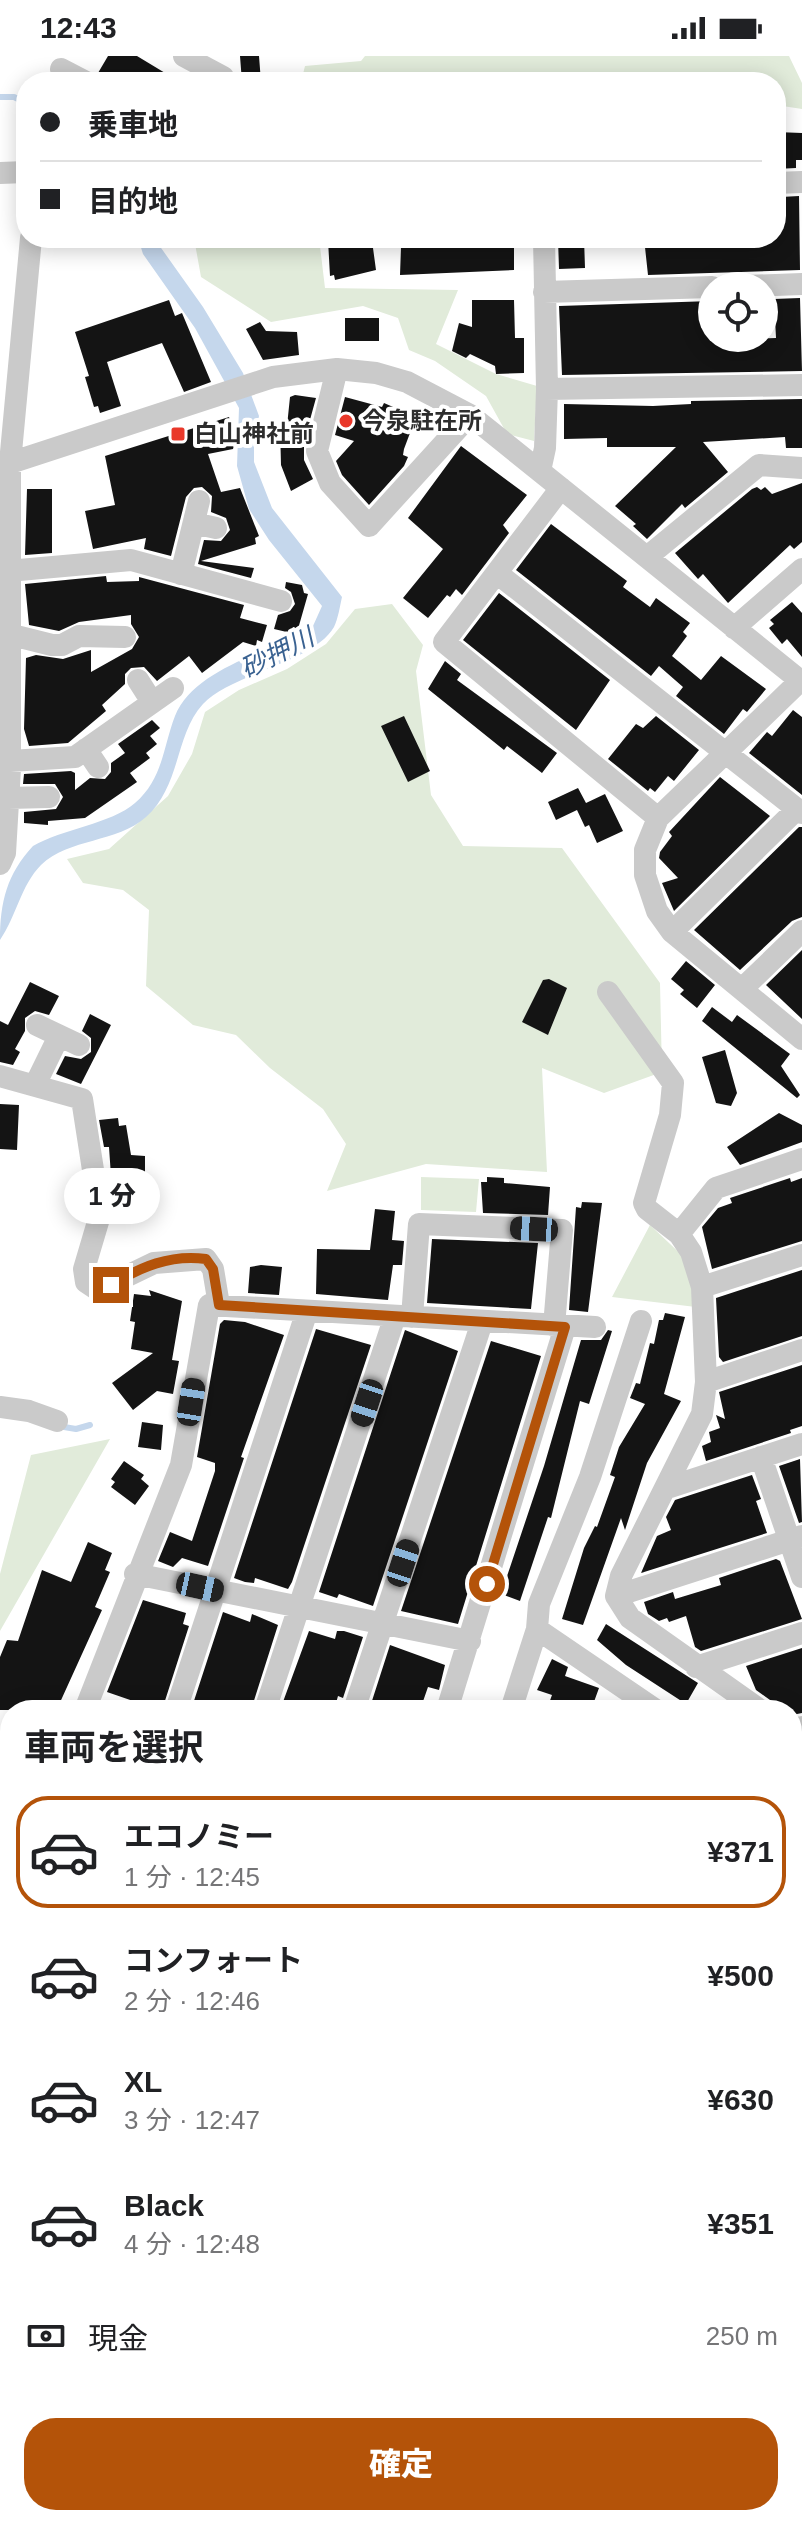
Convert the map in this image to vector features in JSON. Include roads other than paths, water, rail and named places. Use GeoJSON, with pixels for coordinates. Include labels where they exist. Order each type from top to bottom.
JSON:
{"type":"FeatureCollection","features":[{"type":"Feature","properties":{"kind":"street"},"geometry":{"type":"LineString","coordinates":[[0,864],[5,853],[8,798],[10,463],[30,248]]}},
{"type":"Feature","properties":{"kind":"street"},"geometry":{"type":"LineString","coordinates":[[540,471],[545,448],[547,389],[544,248]]}},
{"type":"Feature","properties":{"kind":"street"},"geometry":{"type":"LineString","coordinates":[[778,285],[802,284]]}},
{"type":"Feature","properties":{"kind":"street"},"geometry":{"type":"LineString","coordinates":[[544,292],[698,287]]}},
{"type":"Feature","properties":{"kind":"street"},"geometry":{"type":"LineString","coordinates":[[10,463],[255,382],[337,369],[376,373],[407,382],[470,415],[801,681],[658,818],[645,850],[645,875],[657,911],[672,932],[802,1039]]}},
{"type":"Feature","properties":{"kind":"street"},"geometry":{"type":"LineString","coordinates":[[337,369],[317,451],[330,483],[369,526],[374,526],[470,415]]}},
{"type":"Feature","properties":{"kind":"street"},"geometry":{"type":"LineString","coordinates":[[547,389],[802,385]]}},
{"type":"Feature","properties":{"kind":"street"},"geometry":{"type":"LineString","coordinates":[[647,557],[759,465],[802,468]]}},
{"type":"Feature","properties":{"kind":"street"},"geometry":{"type":"LineString","coordinates":[[561,488],[444,642],[658,818]]}},
{"type":"Feature","properties":{"kind":"street"},"geometry":{"type":"LineString","coordinates":[[181,574],[196,512],[216,528]]}},
{"type":"Feature","properties":{"kind":"street"},"geometry":{"type":"LineString","coordinates":[[8,571],[131,560],[266,604]]}},
{"type":"Feature","properties":{"kind":"street"},"geometry":{"type":"LineString","coordinates":[[734,628],[802,569]]}},
{"type":"Feature","properties":{"kind":"street"},"geometry":{"type":"LineString","coordinates":[[498,574],[800,811],[672,932]]}},
{"type":"Feature","properties":{"kind":"street"},"geometry":{"type":"LineString","coordinates":[[8,634],[52,645],[62,645],[79,636],[125,637]]}},
{"type":"Feature","properties":{"kind":"street"},"geometry":{"type":"LineString","coordinates":[[138,680],[152,702]]}},
{"type":"Feature","properties":{"kind":"street"},"geometry":{"type":"LineString","coordinates":[[6,757],[92,758],[152,702],[173,688]]}},
{"type":"Feature","properties":{"kind":"street"},"geometry":{"type":"LineString","coordinates":[[8,798],[49,797]]}},
{"type":"Feature","properties":{"kind":"street"},"geometry":{"type":"LineString","coordinates":[[742,989],[802,931]]}},
{"type":"Feature","properties":{"kind":"street"},"geometry":{"type":"LineString","coordinates":[[608,992],[673,1083],[670,1115],[644,1203],[647,1209],[679,1234],[691,1252],[702,1287],[706,1382],[702,1414],[621,1576],[616,1596],[630,1618],[745,1700]]}},
{"type":"Feature","properties":{"kind":"street"},"geometry":{"type":"LineString","coordinates":[[35,1085],[69,1040],[37,1025]]}},
{"type":"Feature","properties":{"kind":"street"},"geometry":{"type":"LineString","coordinates":[[0,1076],[82,1099],[100,1215],[84,1269],[86,1282],[98,1290],[154,1263],[173,1259],[206,1259],[213,1269],[219,1305]]}},
{"type":"Feature","properties":{"kind":"street"},"geometry":{"type":"LineString","coordinates":[[679,1234],[716,1188],[802,1159]]}},
{"type":"Feature","properties":{"kind":"street"},"geometry":{"type":"LineString","coordinates":[[268,1700],[404,1317],[419,1224],[562,1230],[560,1327],[453,1700]]}},
{"type":"Feature","properties":{"kind":"street"},"geometry":{"type":"LineString","coordinates":[[702,1287],[802,1255]]}},
{"type":"Feature","properties":{"kind":"street"},"geometry":{"type":"LineString","coordinates":[[89,1700],[135,1574],[181,1465],[206,1307],[219,1305],[595,1327]]}},
{"type":"Feature","properties":{"kind":"street"},"geometry":{"type":"LineString","coordinates":[[179,1700],[307,1311]]}},
{"type":"Feature","properties":{"kind":"street"},"geometry":{"type":"LineString","coordinates":[[514,1700],[537,1629],[539,1604],[590,1477],[641,1321]]}},
{"type":"Feature","properties":{"kind":"street"},"geometry":{"type":"LineString","coordinates":[[357,1700],[482,1322]]}},
{"type":"Feature","properties":{"kind":"street"},"geometry":{"type":"LineString","coordinates":[[706,1382],[802,1350]]}},
{"type":"Feature","properties":{"kind":"street"},"geometry":{"type":"LineString","coordinates":[[0,1407],[29,1411],[57,1421]]}},
{"type":"Feature","properties":{"kind":"street"},"geometry":{"type":"LineString","coordinates":[[667,1488],[802,1444]]}},
{"type":"Feature","properties":{"kind":"street"},"geometry":{"type":"LineString","coordinates":[[761,1457],[796,1538],[802,1577]]}},
{"type":"Feature","properties":{"kind":"street"},"geometry":{"type":"LineString","coordinates":[[616,1596],[796,1538]]}},
{"type":"Feature","properties":{"kind":"street"},"geometry":{"type":"LineString","coordinates":[[135,1574],[470,1641]]}},
{"type":"Feature","properties":{"kind":"street"},"geometry":{"type":"LineString","coordinates":[[537,1629],[641,1700]]}},
{"type":"Feature","properties":{"kind":"street"},"geometry":{"type":"LineString","coordinates":[[696,1667],[802,1633]]}},
{"type":"Feature","properties":{"kind":"street"},"geometry":{"type":"LineString","coordinates":[[616,1700],[621,1687]]}},
{"type":"Feature","properties":{"kind":"water","name":"砂押川"},"geometry":{"type":"Polygon","coordinates":[[[141,248],[161,248],[203,307],[243,373],[259,416],[254,462],[272,508],[342,597],[334,627],[324,639],[291,659],[216,693],[203,704],[187,730],[166,790],[146,817],[121,832],[65,850],[41,865],[28,882],[0,940],[7,889],[17,867],[33,846],[113,816],[135,803],[157,773],[175,716],[184,700],[197,687],[230,665],[302,635],[313,626],[322,606],[269,540],[249,509],[237,466],[239,408],[195,328],[141,248]]]}},
{"type":"Feature","properties":{"kind":"waterway"},"geometry":{"type":"LineString","coordinates":[[0,97],[16,98]]}},
{"type":"Feature","properties":{"kind":"waterway"},"geometry":{"type":"LineString","coordinates":[[58,1426],[76,1429],[90,1425]]}},
{"type":"Feature","properties":{"kind":"place","name":"今泉駐在所"},"geometry":{"type":"Point","coordinates":[346,421]}},
{"type":"Feature","properties":{"kind":"place","name":"白山神社前"},"geometry":{"type":"Point","coordinates":[178,434]}}]}
